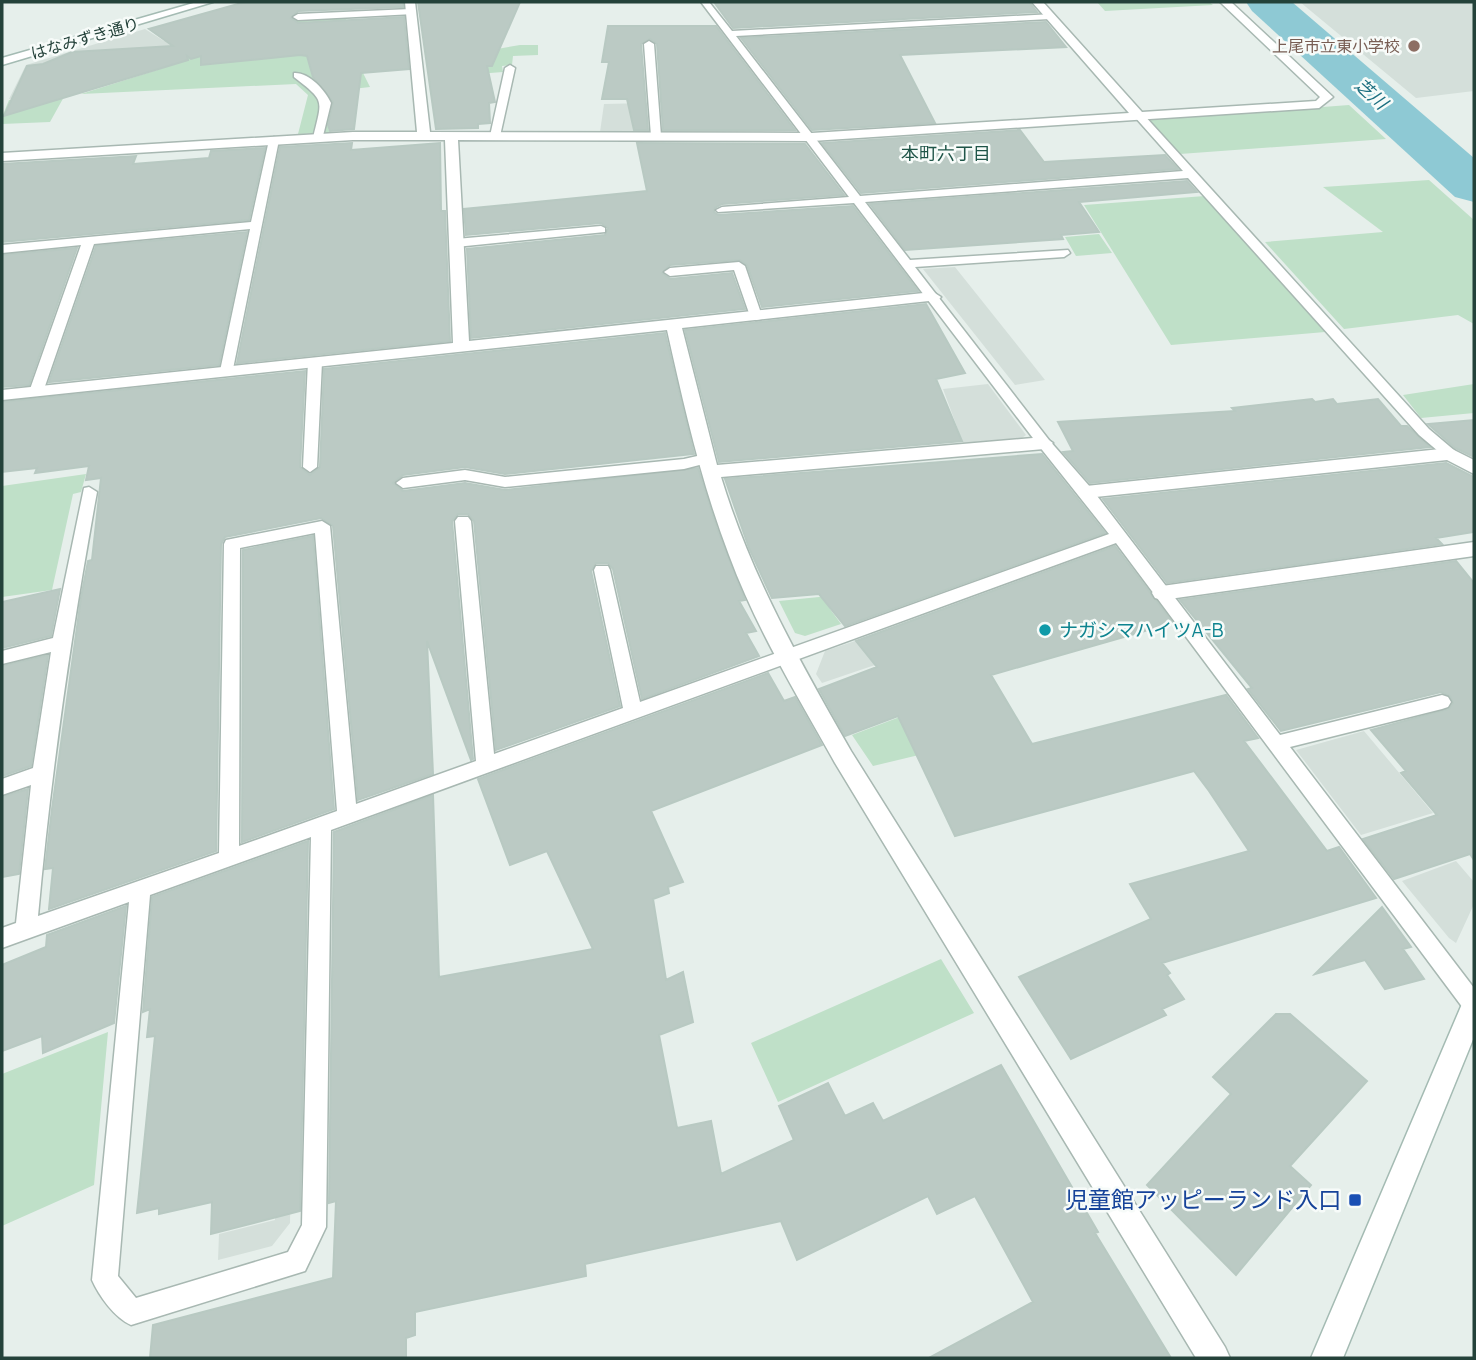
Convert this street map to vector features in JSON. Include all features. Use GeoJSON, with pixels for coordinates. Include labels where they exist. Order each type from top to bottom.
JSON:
{"type":"FeatureCollection","features":[{"type":"Feature","properties":{"kind":"street","name":"はなみずき通り"},"geometry":{"type":"LineString","coordinates":[[2,62],[208,2]]}},
{"type":"Feature","properties":{"kind":"street"},"geometry":{"type":"LineString","coordinates":[[1037,2],[1139,116]]}},
{"type":"Feature","properties":{"kind":"street"},"geometry":{"type":"LineString","coordinates":[[2,157],[318,138],[812,137],[1319,104],[1327,97],[1225,2]]}},
{"type":"Feature","properties":{"kind":"street"},"geometry":{"type":"LineString","coordinates":[[410,7],[424,136]]}},
{"type":"Feature","properties":{"kind":"street"},"geometry":{"type":"LineString","coordinates":[[451,136],[461,346]]}},
{"type":"Feature","properties":{"kind":"street"},"geometry":{"type":"LineString","coordinates":[[2,395],[933,297]]}},
{"type":"Feature","properties":{"kind":"street"},"geometry":{"type":"LineString","coordinates":[[673,324],[708,466],[738,556],[786,656],[864,792],[1213,1358]]}},
{"type":"Feature","properties":{"kind":"street"},"geometry":{"type":"LineString","coordinates":[[708,466],[1044,443]]}},
{"type":"Feature","properties":{"kind":"street"},"geometry":{"type":"LineString","coordinates":[[1086,492],[1450,454],[1474,468]]}},
{"type":"Feature","properties":{"kind":"street"},"geometry":{"type":"LineString","coordinates":[[1162,593],[1474,549]]}},
{"type":"Feature","properties":{"kind":"street"},"geometry":{"type":"LineString","coordinates":[[1327,1358],[1474,1006]]}},
{"type":"Feature","properties":{"kind":"lane"},"geometry":{"type":"LineString","coordinates":[[705,2],[812,137],[1044,443],[1086,492],[1117,537],[1474,1006]]}},
{"type":"Feature","properties":{"kind":"lane"},"geometry":{"type":"LineString","coordinates":[[298,17],[410,7]]}},
{"type":"Feature","properties":{"kind":"lane"},"geometry":{"type":"LineString","coordinates":[[730,34],[1050,16]]}},
{"type":"Feature","properties":{"kind":"lane"},"geometry":{"type":"LineString","coordinates":[[649,44],[656,136]]}},
{"type":"Feature","properties":{"kind":"lane"},"geometry":{"type":"LineString","coordinates":[[495,136],[510,68]]}},
{"type":"Feature","properties":{"kind":"lane"},"geometry":{"type":"LineString","coordinates":[[297,75],[321,93],[326,103],[318,138]]}},
{"type":"Feature","properties":{"kind":"lane"},"geometry":{"type":"LineString","coordinates":[[1139,116],[1424,432],[1450,454]]}},
{"type":"Feature","properties":{"kind":"lane"},"geometry":{"type":"LineString","coordinates":[[227,371],[274,140]]}},
{"type":"Feature","properties":{"kind":"lane"},"geometry":{"type":"LineString","coordinates":[[722,210],[1192,174]]}},
{"type":"Feature","properties":{"kind":"lane"},"geometry":{"type":"LineString","coordinates":[[2,248],[257,225]]}},
{"type":"Feature","properties":{"kind":"lane"},"geometry":{"type":"LineString","coordinates":[[456,243],[601,230]]}},
{"type":"Feature","properties":{"kind":"lane"},"geometry":{"type":"LineString","coordinates":[[36,392],[89,240]]}},
{"type":"Feature","properties":{"kind":"lane"},"geometry":{"type":"LineString","coordinates":[[909,264],[1064,253]]}},
{"type":"Feature","properties":{"kind":"lane"},"geometry":{"type":"LineString","coordinates":[[670,272],[739,266],[756,316]]}},
{"type":"Feature","properties":{"kind":"lane"},"geometry":{"type":"LineString","coordinates":[[310,467],[315,362]]}},
{"type":"Feature","properties":{"kind":"lane"},"geometry":{"type":"LineString","coordinates":[[402,483],[465,475],[505,482],[684,464],[708,466]]}},
{"type":"Feature","properties":{"kind":"lane"},"geometry":{"type":"LineString","coordinates":[[26,929],[42,773],[61,643],[89,492]]}},
{"type":"Feature","properties":{"kind":"lane"},"geometry":{"type":"LineString","coordinates":[[463,521],[486,764]]}},
{"type":"Feature","properties":{"kind":"lane"},"geometry":{"type":"LineString","coordinates":[[229,858],[232,544],[322,526],[347,815]]}},
{"type":"Feature","properties":{"kind":"lane"},"geometry":{"type":"LineString","coordinates":[[2,937],[140,890],[1117,537]]}},
{"type":"Feature","properties":{"kind":"lane"},"geometry":{"type":"LineString","coordinates":[[602,570],[633,711]]}},
{"type":"Feature","properties":{"kind":"lane"},"geometry":{"type":"LineString","coordinates":[[2,657],[61,643]]}},
{"type":"Feature","properties":{"kind":"lane"},"geometry":{"type":"LineString","coordinates":[[1276,743],[1442,702]]}},
{"type":"Feature","properties":{"kind":"lane"},"geometry":{"type":"LineString","coordinates":[[2,787],[42,773]]}},
{"type":"Feature","properties":{"kind":"lane"},"geometry":{"type":"LineString","coordinates":[[140,890],[105,1280],[131,1312],[296,1262],[314,1227],[321,825]]}},
{"type":"Feature","properties":{"kind":"shaded area","name":"上尾市立東小学校"},"geometry":{"type":"Polygon","coordinates":[[[1300,2],[1474,2],[1474,91],[1416,98],[1300,2]]]}},
{"type":"Feature","properties":{"kind":"shaded area"},"geometry":{"type":"Polygon","coordinates":[[[145,29],[164,41],[178,37],[157,70],[82,93],[9,99],[26,65],[145,29]]]}},
{"type":"Feature","properties":{"kind":"shaded area"},"geometry":{"type":"Polygon","coordinates":[[[647,103],[645,132],[600,132],[604,104],[647,103]]]}},
{"type":"Feature","properties":{"kind":"shaded area"},"geometry":{"type":"Polygon","coordinates":[[[955,267],[1045,380],[1015,385],[923,269],[955,267]]]}},
{"type":"Feature","properties":{"kind":"shaded area"},"geometry":{"type":"Polygon","coordinates":[[[988,384],[1026,435],[1022,438],[963,443],[943,389],[988,384]]]}},
{"type":"Feature","properties":{"kind":"shaded area"},"geometry":{"type":"Polygon","coordinates":[[[858,640],[875,665],[822,683],[816,674],[825,651],[858,640]]]}},
{"type":"Feature","properties":{"kind":"shaded area"},"geometry":{"type":"Polygon","coordinates":[[[1364,731],[1433,813],[1361,835],[1296,750],[1364,731]]]}},
{"type":"Feature","properties":{"kind":"shaded area"},"geometry":{"type":"Polygon","coordinates":[[[1456,861],[1474,882],[1474,904],[1456,943],[1402,881],[1456,861]]]}},
{"type":"Feature","properties":{"kind":"shaded area"},"geometry":{"type":"Polygon","coordinates":[[[291,1170],[290,1223],[272,1246],[218,1260],[219,1234],[275,1220],[276,1173],[291,1170]]]}},
{"type":"Feature","properties":{"kind":"green space"},"geometry":{"type":"Polygon","coordinates":[[[1097,2],[1209,2],[1213,5],[1105,11],[1097,2]]]}},
{"type":"Feature","properties":{"kind":"green space"},"geometry":{"type":"Polygon","coordinates":[[[346,17],[346,39],[370,87],[327,92],[330,133],[298,134],[308,95],[296,84],[81,94],[157,70],[178,37],[288,19],[346,17]]]}},
{"type":"Feature","properties":{"kind":"green space"},"geometry":{"type":"Polygon","coordinates":[[[520,45],[538,45],[538,55],[513,56],[512,65],[502,66],[503,72],[464,75],[480,52],[520,45]]]}},
{"type":"Feature","properties":{"kind":"green space"},"geometry":{"type":"Polygon","coordinates":[[[65,95],[50,122],[2,124],[9,100],[65,95]]]}},
{"type":"Feature","properties":{"kind":"green space"},"geometry":{"type":"Polygon","coordinates":[[[1349,105],[1386,139],[1180,154],[1150,120],[1349,105]]]}},
{"type":"Feature","properties":{"kind":"green space"},"geometry":{"type":"Polygon","coordinates":[[[1429,180],[1474,220],[1474,324],[1458,315],[1344,329],[1265,242],[1383,232],[1323,187],[1429,180]]]}},
{"type":"Feature","properties":{"kind":"green space"},"geometry":{"type":"Polygon","coordinates":[[[1205,196],[1325,332],[1171,345],[1084,205],[1205,196]]]}},
{"type":"Feature","properties":{"kind":"green space"},"geometry":{"type":"Polygon","coordinates":[[[1099,234],[1112,253],[1076,256],[1065,237],[1099,234]]]}},
{"type":"Feature","properties":{"kind":"green space"},"geometry":{"type":"Polygon","coordinates":[[[1474,384],[1474,413],[1421,418],[1403,395],[1474,384]]]}},
{"type":"Feature","properties":{"kind":"green space"},"geometry":{"type":"Polygon","coordinates":[[[86,474],[81,492],[73,494],[52,590],[2,597],[2,486],[86,474]]]}},
{"type":"Feature","properties":{"kind":"green space"},"geometry":{"type":"Polygon","coordinates":[[[859,593],[861,598],[830,609],[841,624],[805,636],[795,633],[779,601],[859,593]]]}},
{"type":"Feature","properties":{"kind":"green space"},"geometry":{"type":"Polygon","coordinates":[[[913,712],[994,737],[873,766],[852,735],[913,712]]]}},
{"type":"Feature","properties":{"kind":"green space"},"geometry":{"type":"Polygon","coordinates":[[[941,959],[974,1013],[778,1102],[751,1043],[941,959]]]}},
{"type":"Feature","properties":{"kind":"green space"},"geometry":{"type":"Polygon","coordinates":[[[108,1032],[94,1185],[2,1226],[2,1074],[108,1032]]]}},
{"type":"Feature","properties":{"kind":"building"},"geometry":{"type":"Polygon","coordinates":[[[245,2],[403,2],[403,7],[298,11],[291,18],[298,23],[404,17],[409,69],[361,73],[354,129],[330,131],[328,125],[333,102],[313,77],[307,56],[300,55],[201,65],[201,56],[191,59],[187,56],[188,60],[4,116],[27,66],[43,64],[72,52],[173,46],[149,29],[245,2]]]}},
{"type":"Feature","properties":{"kind":"building"},"geometry":{"type":"Polygon","coordinates":[[[418,2],[520,2],[492,66],[487,66],[495,102],[489,103],[490,123],[478,124],[478,128],[436,129],[418,2]]]}},
{"type":"Feature","properties":{"kind":"building"},"geometry":{"type":"Polygon","coordinates":[[[714,2],[1029,2],[1037,12],[733,28],[714,2]]]}},
{"type":"Feature","properties":{"kind":"building"},"geometry":{"type":"Polygon","coordinates":[[[1046,22],[1066,47],[900,55],[935,123],[812,130],[741,38],[1046,22]]]}},
{"type":"Feature","properties":{"kind":"building"},"geometry":{"type":"Polygon","coordinates":[[[608,26],[716,26],[795,130],[663,130],[657,44],[650,39],[641,44],[648,130],[634,130],[627,99],[602,99],[609,62],[602,62],[608,26]]]}},
{"type":"Feature","properties":{"kind":"building"},"geometry":{"type":"Polygon","coordinates":[[[1020,130],[1044,162],[1165,155],[1178,169],[861,193],[822,143],[1020,130]]]}},
{"type":"Feature","properties":{"kind":"building"},"geometry":{"type":"Polygon","coordinates":[[[352,143],[351,150],[440,143],[441,211],[445,211],[450,341],[237,363],[280,147],[352,143]]]}},
{"type":"Feature","properties":{"kind":"building"},"geometry":{"type":"Polygon","coordinates":[[[637,143],[805,144],[844,195],[722,204],[715,208],[714,212],[718,215],[853,206],[918,291],[762,307],[747,265],[740,260],[670,265],[662,273],[670,279],[732,273],[745,309],[471,338],[467,249],[605,235],[608,228],[601,223],[466,235],[464,209],[647,191],[637,143]]]}},
{"type":"Feature","properties":{"kind":"building"},"geometry":{"type":"Polygon","coordinates":[[[265,148],[249,220],[2,242],[2,164],[136,156],[133,164],[209,158],[211,151],[265,148]]]}},
{"type":"Feature","properties":{"kind":"building"},"geometry":{"type":"Polygon","coordinates":[[[1187,181],[1197,192],[1079,202],[1099,232],[1061,235],[1063,239],[905,250],[870,204],[1187,181]]]}},
{"type":"Feature","properties":{"kind":"building"},"geometry":{"type":"Polygon","coordinates":[[[247,232],[219,365],[49,382],[96,246],[247,232]]]}},
{"type":"Feature","properties":{"kind":"building"},"geometry":{"type":"Polygon","coordinates":[[[77,248],[29,385],[2,387],[2,255],[77,248]]]}},
{"type":"Feature","properties":{"kind":"building"},"geometry":{"type":"Polygon","coordinates":[[[926,304],[965,373],[936,379],[962,441],[719,462],[685,330],[926,304]]]}},
{"type":"Feature","properties":{"kind":"building"},"geometry":{"type":"Polygon","coordinates":[[[665,333],[694,454],[505,474],[465,467],[403,475],[393,483],[403,491],[465,483],[505,490],[698,468],[717,528],[745,600],[739,601],[756,631],[746,633],[759,656],[642,699],[613,569],[608,563],[596,563],[591,571],[620,706],[496,750],[474,521],[468,514],[458,514],[452,521],[473,759],[471,760],[427,641],[433,774],[358,800],[333,526],[321,518],[225,537],[221,544],[216,851],[49,909],[53,868],[45,869],[52,809],[81,598],[88,561],[92,560],[101,478],[86,480],[89,466],[35,473],[37,468],[2,472],[2,402],[305,371],[300,467],[310,475],[320,467],[324,369],[665,333]]]}},
{"type":"Feature","properties":{"kind":"building"},"geometry":{"type":"Polygon","coordinates":[[[1312,399],[1315,402],[1333,399],[1337,404],[1378,399],[1401,426],[1407,426],[1430,447],[1090,483],[1063,452],[1073,451],[1058,422],[1235,411],[1232,408],[1312,399]]]}},
{"type":"Feature","properties":{"kind":"building"},"geometry":{"type":"Polygon","coordinates":[[[1474,420],[1474,457],[1455,448],[1428,424],[1474,420]]]}},
{"type":"Feature","properties":{"kind":"building"},"geometry":{"type":"Polygon","coordinates":[[[1042,454],[1105,533],[845,626],[819,594],[772,598],[749,548],[725,479],[1042,454]]]}},
{"type":"Feature","properties":{"kind":"building"},"geometry":{"type":"Polygon","coordinates":[[[1446,463],[1474,477],[1474,532],[1436,538],[1442,544],[1167,583],[1103,499],[1446,463]]]}},
{"type":"Feature","properties":{"kind":"building"},"geometry":{"type":"Polygon","coordinates":[[[313,536],[334,809],[242,842],[243,550],[313,536]]]}},
{"type":"Feature","properties":{"kind":"building"},"geometry":{"type":"Polygon","coordinates":[[[1115,546],[1173,623],[991,675],[1032,744],[1226,695],[1258,738],[1244,741],[1327,851],[1339,847],[1376,898],[1162,963],[1184,999],[1162,1009],[1166,1015],[1071,1059],[1019,977],[1151,919],[1130,884],[1249,851],[1209,791],[1194,771],[955,836],[898,716],[845,736],[819,689],[877,667],[856,641],[1115,546]]]}},
{"type":"Feature","properties":{"kind":"building"},"geometry":{"type":"Polygon","coordinates":[[[1456,561],[1474,583],[1474,860],[1470,854],[1394,879],[1363,839],[1437,815],[1401,773],[1406,771],[1371,730],[1449,709],[1453,703],[1450,696],[1441,692],[1281,731],[1248,689],[1252,688],[1180,600],[1456,561]]]}},
{"type":"Feature","properties":{"kind":"building"},"geometry":{"type":"Polygon","coordinates":[[[60,589],[51,636],[2,648],[2,602],[60,589]]]}},
{"type":"Feature","properties":{"kind":"building"},"geometry":{"type":"Polygon","coordinates":[[[48,655],[31,766],[2,776],[2,666],[48,655]]]}},
{"type":"Feature","properties":{"kind":"building"},"geometry":{"type":"Polygon","coordinates":[[[768,673],[784,701],[795,697],[822,745],[651,811],[683,882],[668,887],[669,893],[653,899],[666,980],[683,972],[693,1022],[659,1035],[677,1128],[711,1121],[721,1174],[794,1140],[779,1106],[828,1083],[845,1116],[873,1103],[883,1121],[1001,1065],[1098,1232],[1095,1233],[1171,1358],[929,1358],[1033,1302],[975,1196],[937,1214],[928,1196],[797,1260],[781,1221],[585,1264],[586,1276],[415,1312],[415,1335],[406,1338],[406,1358],[150,1358],[153,1325],[333,1278],[336,1201],[329,1203],[334,832],[433,795],[439,977],[593,949],[547,851],[510,865],[478,779],[768,673]]]}},
{"type":"Feature","properties":{"kind":"building"},"geometry":{"type":"Polygon","coordinates":[[[28,789],[19,874],[2,877],[2,797],[28,789]]]}},
{"type":"Feature","properties":{"kind":"building"},"geometry":{"type":"Polygon","coordinates":[[[308,841],[300,1211],[211,1234],[212,1202],[159,1214],[159,1208],[137,1213],[155,1036],[147,1037],[150,1009],[143,1012],[152,897],[308,841]]]}},
{"type":"Feature","properties":{"kind":"building"},"geometry":{"type":"Polygon","coordinates":[[[126,906],[114,1023],[43,1053],[42,1036],[2,1051],[2,965],[46,947],[47,935],[126,906]]]}},
{"type":"Feature","properties":{"kind":"building"},"geometry":{"type":"Polygon","coordinates":[[[1382,907],[1411,947],[1403,949],[1424,979],[1385,989],[1365,960],[1315,974],[1382,907]]]}},
{"type":"Feature","properties":{"kind":"building"},"geometry":{"type":"Polygon","coordinates":[[[1276,1014],[1290,1014],[1367,1081],[1290,1166],[1311,1185],[1236,1275],[1147,1185],[1231,1094],[1213,1077],[1276,1014]]]}},
{"type":"Feature","properties":{"kind":"waterway","name":"芝川"},"geometry":{"type":"LineString","coordinates":[[1267,2],[1474,186]]}},
{"type":"Feature","properties":{"kind":"place","name":"上尾市立東小学校"},"geometry":{"type":"Point","coordinates":[1414,46]}},
{"type":"Feature","properties":{"kind":"place","name":"ナガシマハイツA-B"},"geometry":{"type":"Point","coordinates":[1045,630]}},
{"type":"Feature","properties":{"kind":"place","name":"児童館アッピーランド入口"},"geometry":{"type":"Point","coordinates":[1355,1200]}},
{"type":"Feature","properties":{"kind":"district","name":"本町六丁目"},"geometry":{"type":"Point","coordinates":[946,154]}}]}
